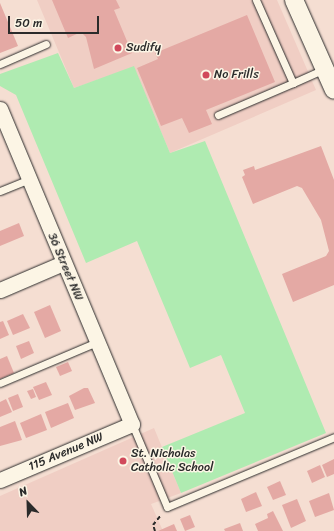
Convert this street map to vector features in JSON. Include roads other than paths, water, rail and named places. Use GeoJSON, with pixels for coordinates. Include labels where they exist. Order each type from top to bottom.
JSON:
{"type":"FeatureCollection","features":[{"type":"Feature","properties":{"kind":"street"},"geometry":{"type":"LineString","coordinates":[[294,0],[334,90]]}},
{"type":"Feature","properties":{"kind":"street","name":"36 Street NW"},"geometry":{"type":"LineString","coordinates":[[0,109],[30,179],[63,263],[132,424]]}},
{"type":"Feature","properties":{"kind":"street"},"geometry":{"type":"LineString","coordinates":[[0,290],[63,263]]}},
{"type":"Feature","properties":{"kind":"street","name":"115 Avenue NW"},"geometry":{"type":"LineString","coordinates":[[0,480],[132,424]]}},
{"type":"Feature","properties":{"kind":"lane"},"geometry":{"type":"LineString","coordinates":[[256,0],[293,83]]}},
{"type":"Feature","properties":{"kind":"lane"},"geometry":{"type":"LineString","coordinates":[[0,64],[46,44]]}},
{"type":"Feature","properties":{"kind":"lane"},"geometry":{"type":"LineString","coordinates":[[218,115],[325,69]]}},
{"type":"Feature","properties":{"kind":"lane"},"geometry":{"type":"LineString","coordinates":[[0,191],[30,179]]}},
{"type":"Feature","properties":{"kind":"lane"},"geometry":{"type":"LineString","coordinates":[[0,383],[97,342]]}},
{"type":"Feature","properties":{"kind":"lane"},"geometry":{"type":"LineString","coordinates":[[132,424],[166,507],[334,437]]}},
{"type":"Feature","properties":{"kind":"place","name":"Sudify"},"geometry":{"type":"Point","coordinates":[118,48]}},
{"type":"Feature","properties":{"kind":"place","name":"No Frills"},"geometry":{"type":"Point","coordinates":[206,75]}},
{"type":"Feature","properties":{"kind":"place","name":"St. Nicholas Catholic School"},"geometry":{"type":"Point","coordinates":[123,461]}}]}
